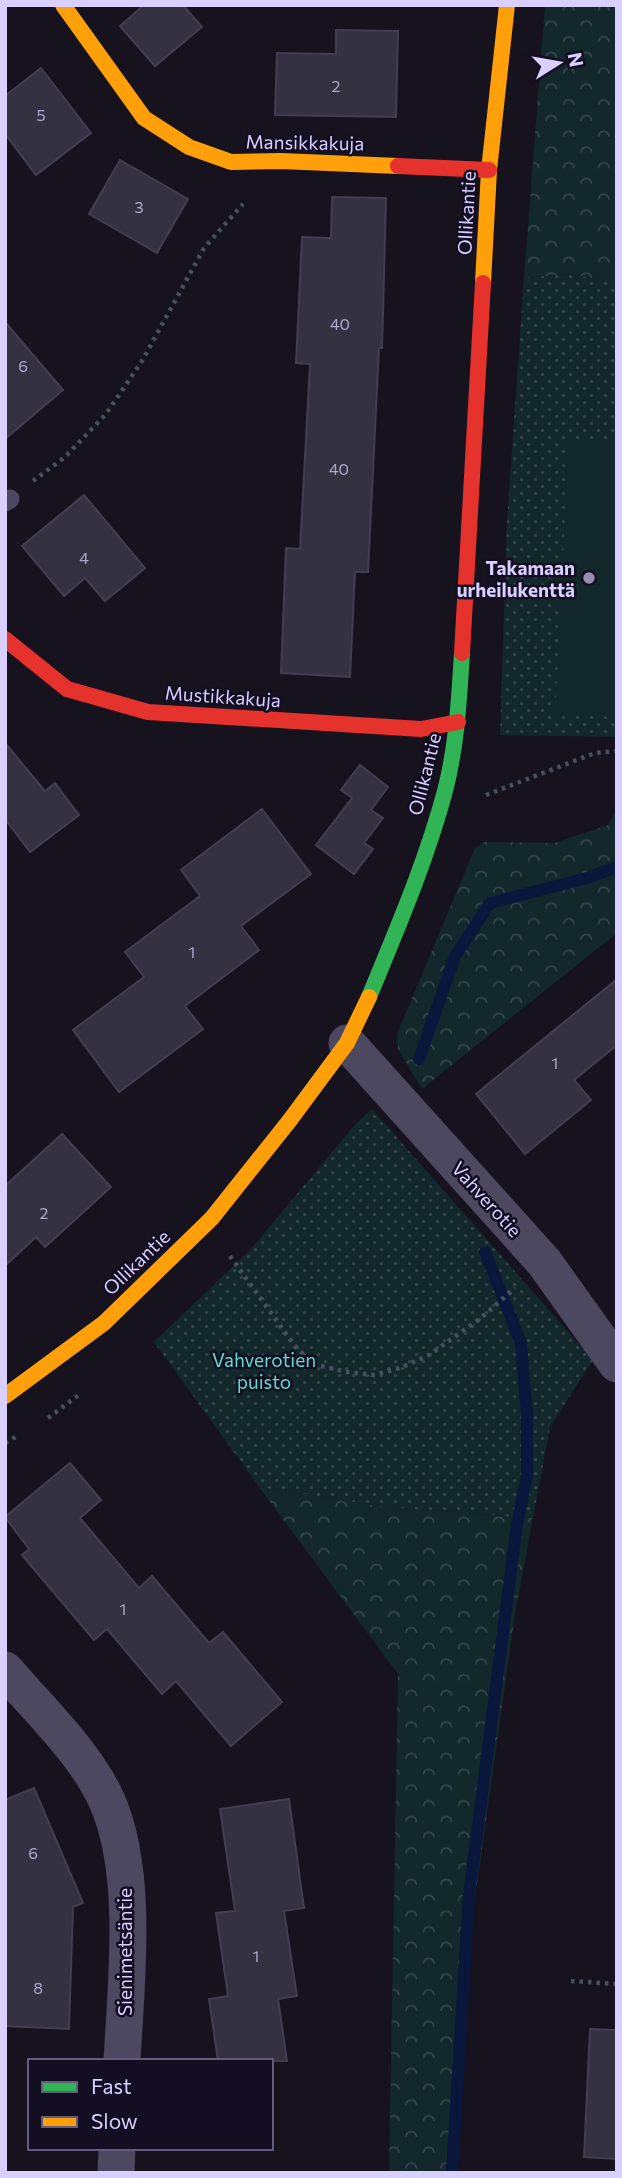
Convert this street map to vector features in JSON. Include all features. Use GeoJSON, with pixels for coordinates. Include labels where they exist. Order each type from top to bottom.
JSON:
{"type":"FeatureCollection","features":[{"type":"Feature","properties":{"kind":"street","name":"Mansikkakuja"},"geometry":{"type":"LineString","coordinates":[[63,5],[144,118],[189,147],[231,162],[281,161],[489,170]]}},
{"type":"Feature","properties":{"kind":"street","name":"Ollikantie"},"geometry":{"type":"LineString","coordinates":[[7,1392],[104,1322],[212,1218],[347,1043],[365,1007],[414,887],[445,790],[458,722],[489,170],[507,5]]}},
{"type":"Feature","properties":{"kind":"street","name":"Mustikkakuja"},"geometry":{"type":"LineString","coordinates":[[5,639],[68,689],[148,712],[421,730],[458,722]]}},
{"type":"Feature","properties":{"kind":"street","name":"Vahverotie"},"geometry":{"type":"LineString","coordinates":[[347,1043],[544,1262],[617,1364]]}},
{"type":"Feature","properties":{"kind":"street","name":"Sienimetsäntie"},"geometry":{"type":"LineString","coordinates":[[5,1670],[84,1763],[107,1801],[118,1839],[125,1882],[128,1947],[122,2059]]}},
{"type":"Feature","properties":{"kind":"street"},"geometry":{"type":"LineString","coordinates":[[116,2173],[117,2150]]}},
{"type":"Feature","properties":{"kind":"path"},"geometry":{"type":"LineString","coordinates":[[7,500],[65,457],[106,414],[142,361],[204,248],[281,161]]}},
{"type":"Feature","properties":{"kind":"path"},"geometry":{"type":"LineString","coordinates":[[445,790],[480,797],[595,753],[617,751]]}},
{"type":"Feature","properties":{"kind":"path"},"geometry":{"type":"LineString","coordinates":[[225,1250],[297,1349],[317,1365],[374,1375],[400,1368],[429,1355],[481,1318],[544,1262]]}},
{"type":"Feature","properties":{"kind":"path"},"geometry":{"type":"LineString","coordinates":[[571,1981],[617,1984]]}},
{"type":"Feature","properties":{"kind":"green space"},"geometry":{"type":"Polygon","coordinates":[[[545,5],[617,5],[617,283],[570,274],[524,278],[545,5]]]}},
{"type":"Feature","properties":{"kind":"green space"},"geometry":{"type":"Polygon","coordinates":[[[570,274],[617,283],[617,737],[500,735],[507,522],[524,278],[570,274]]]}},
{"type":"Feature","properties":{"kind":"green space","name":"Takamaan urheilukenttä"},"geometry":{"type":"Polygon","coordinates":[[[569,440],[617,443],[617,717],[555,714],[569,440]]]}},
{"type":"Feature","properties":{"kind":"green space"},"geometry":{"type":"Polygon","coordinates":[[[617,809],[617,933],[422,1089],[398,1049],[397,1034],[475,848],[484,842],[554,843],[608,825],[617,809]]]}},
{"type":"Feature","properties":{"kind":"green space","name":"Vahverotien puisto"},"geometry":{"type":"Polygon","coordinates":[[[372,1109],[593,1360],[550,1427],[533,1518],[387,1507],[259,1487],[154,1342],[251,1249],[353,1127],[372,1109]]]}},
{"type":"Feature","properties":{"kind":"green space"},"geometry":{"type":"Polygon","coordinates":[[[259,1487],[387,1507],[533,1518],[515,1614],[462,1991],[446,2173],[389,2173],[398,1674],[259,1487]]]}},
{"type":"Feature","properties":{"kind":"building"},"geometry":{"type":"Polygon","coordinates":[[[144,5],[183,5],[202,27],[155,66],[120,26],[144,5]]]}},
{"type":"Feature","properties":{"kind":"building"},"geometry":{"type":"Polygon","coordinates":[[[336,30],[398,31],[396,117],[275,115],[277,53],[336,54],[336,30]]]}},
{"type":"Feature","properties":{"kind":"building"},"geometry":{"type":"Polygon","coordinates":[[[41,68],[91,133],[36,175],[5,134],[5,96],[41,68]]]}},
{"type":"Feature","properties":{"kind":"building"},"geometry":{"type":"Polygon","coordinates":[[[120,160],[188,199],[157,253],[89,214],[120,160]]]}},
{"type":"Feature","properties":{"kind":"building"},"geometry":{"type":"Polygon","coordinates":[[[332,197],[386,198],[382,348],[379,348],[368,572],[355,572],[350,677],[281,673],[286,548],[300,549],[310,364],[296,363],[302,237],[331,238],[332,197]]]}},
{"type":"Feature","properties":{"kind":"building"},"geometry":{"type":"Polygon","coordinates":[[[5,322],[63,390],[5,439],[5,322]]]}},
{"type":"Feature","properties":{"kind":"building"},"geometry":{"type":"Polygon","coordinates":[[[84,495],[145,568],[105,601],[85,578],[64,596],[22,546],[84,495]]]}},
{"type":"Feature","properties":{"kind":"building"},"geometry":{"type":"Polygon","coordinates":[[[5,743],[45,791],[55,783],[79,815],[30,852],[5,819],[5,743]]]}},
{"type":"Feature","properties":{"kind":"building"},"geometry":{"type":"Polygon","coordinates":[[[360,765],[388,787],[371,810],[383,818],[364,843],[373,849],[354,874],[316,845],[352,798],[341,790],[360,765]]]}},
{"type":"Feature","properties":{"kind":"building"},"geometry":{"type":"Polygon","coordinates":[[[262,809],[311,874],[241,926],[259,950],[185,1006],[203,1029],[119,1092],[73,1030],[144,977],[125,952],[200,896],[181,870],[262,809]]]}},
{"type":"Feature","properties":{"kind":"building"},"geometry":{"type":"Polygon","coordinates":[[[617,979],[617,1045],[574,1080],[591,1100],[525,1154],[476,1094],[617,979]]]}},
{"type":"Feature","properties":{"kind":"building"},"geometry":{"type":"Polygon","coordinates":[[[62,1134],[111,1187],[45,1247],[36,1237],[5,1266],[5,1186],[62,1134]]]}},
{"type":"Feature","properties":{"kind":"building"},"geometry":{"type":"Polygon","coordinates":[[[70,1463],[101,1500],[80,1518],[139,1588],[152,1576],[209,1643],[223,1632],[282,1702],[231,1746],[176,1681],[162,1694],[107,1629],[94,1640],[22,1555],[29,1549],[5,1517],[70,1463]]]}},
{"type":"Feature","properties":{"kind":"building"},"geometry":{"type":"Polygon","coordinates":[[[34,1788],[83,1903],[73,1907],[69,2029],[5,2026],[5,1800],[34,1788]]]}},
{"type":"Feature","properties":{"kind":"building"},"geometry":{"type":"Polygon","coordinates":[[[289,1799],[304,1908],[284,1911],[297,1996],[278,1999],[287,2061],[218,2059],[209,1999],[228,1996],[216,1913],[235,1911],[220,1809],[289,1799]]]}},
{"type":"Feature","properties":{"kind":"building"},"geometry":{"type":"Polygon","coordinates":[[[590,2029],[617,2030],[617,2159],[584,2157],[590,2029]]]}},
{"type":"Feature","properties":{"kind":"waterway"},"geometry":{"type":"LineString","coordinates":[[419,1059],[455,956],[490,903],[587,878],[617,867]]}},
{"type":"Feature","properties":{"kind":"waterway"},"geometry":{"type":"LineString","coordinates":[[452,2173],[469,1895],[517,1524],[527,1476],[527,1414],[521,1343],[485,1252]]}},
{"type":"Feature","properties":{"kind":"traffic: fast"},"geometry":{"type":"LineString","coordinates":[[369,997],[420,869],[445,791],[455,739],[462,653]]}},
{"type":"Feature","properties":{"kind":"traffic: slow"},"geometry":{"type":"LineString","coordinates":[[63,5],[144,118],[189,147],[231,162],[281,161],[398,166]]}},
{"type":"Feature","properties":{"kind":"traffic: slow"},"geometry":{"type":"LineString","coordinates":[[483,283],[489,170],[507,5]]}},
{"type":"Feature","properties":{"kind":"traffic: slow"},"geometry":{"type":"LineString","coordinates":[[5,1396],[104,1323],[212,1218],[347,1043],[369,997]]}},
{"type":"Feature","properties":{"kind":"traffic: jam"},"geometry":{"type":"LineString","coordinates":[[398,166],[489,170]]}},
{"type":"Feature","properties":{"kind":"traffic: jam"},"geometry":{"type":"LineString","coordinates":[[462,653],[483,283]]}},
{"type":"Feature","properties":{"kind":"traffic: jam"},"geometry":{"type":"LineString","coordinates":[[5,639],[67,689],[148,712],[421,729],[458,722]]}},
{"type":"Feature","properties":{"kind":"place","name":"Takamaan urheilukenttä"},"geometry":{"type":"Point","coordinates":[589,578]}}]}
